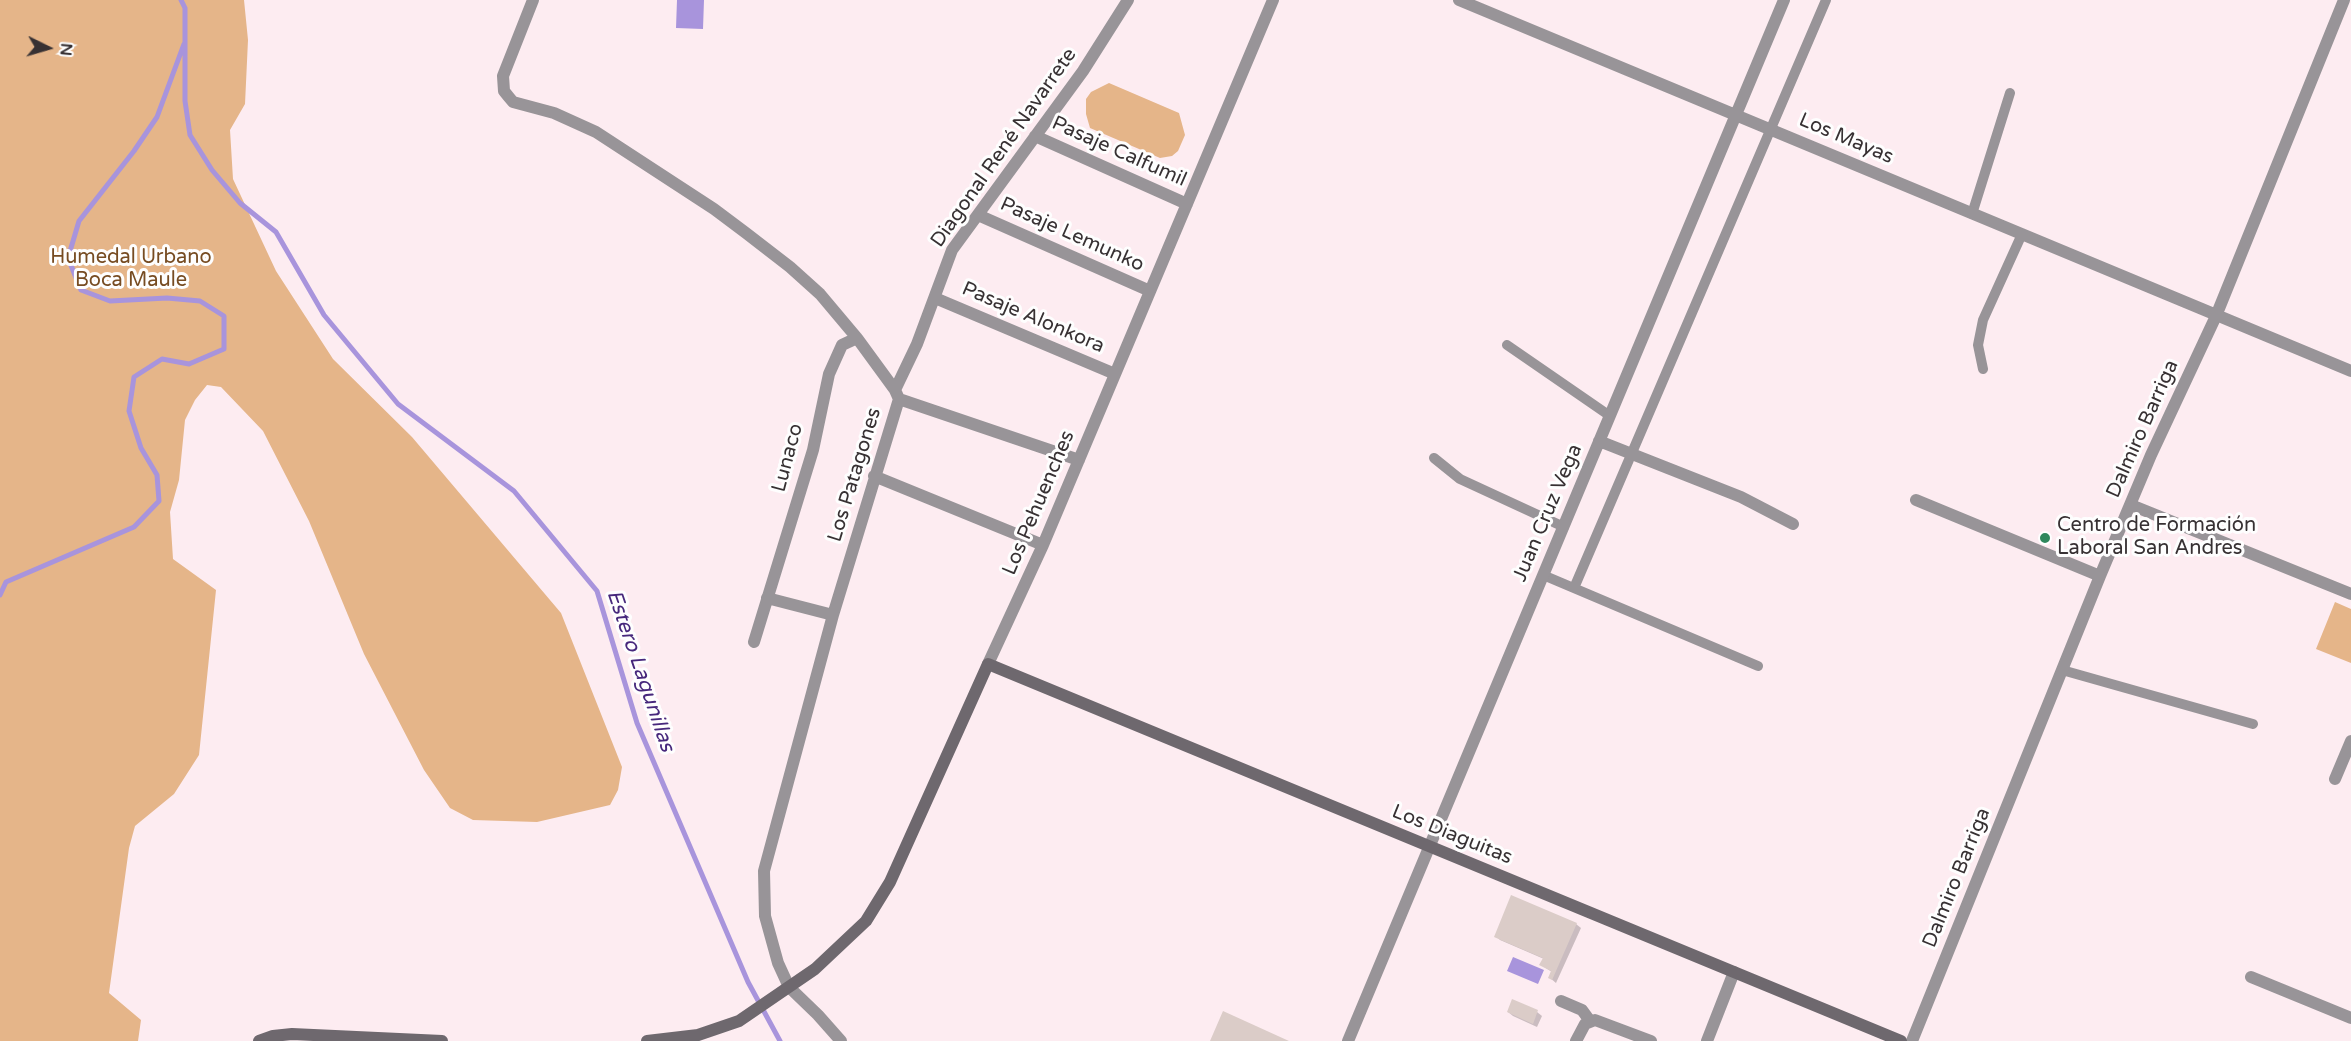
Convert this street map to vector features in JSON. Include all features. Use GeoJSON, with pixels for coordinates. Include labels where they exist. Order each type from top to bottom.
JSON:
{"type":"FeatureCollection","features":[{"type":"Feature","properties":{"kind":"street","name":"Los Patagones"},"geometry":{"type":"LineString","coordinates":[[533,0],[503,76],[504,91],[513,102],[554,114],[596,132],[714,209],[820,294],[857,338],[897,394],[764,871],[765,916],[775,956],[789,987]]}},
{"type":"Feature","properties":{"kind":"street","name":"Diagonal René Navarrete"},"geometry":{"type":"LineString","coordinates":[[897,394],[952,250],[1083,71],[1128,0]]}},
{"type":"Feature","properties":{"kind":"street","name":"Los Pehuenches"},"geometry":{"type":"LineString","coordinates":[[647,1041],[698,1035],[739,1021],[831,956],[866,921],[878,903],[1043,545],[1273,0]]}},
{"type":"Feature","properties":{"kind":"street","name":"Los Mayas"},"geometry":{"type":"LineString","coordinates":[[1459,0],[2351,371]]}},
{"type":"Feature","properties":{"kind":"street","name":"Juan Cruz Vega"},"geometry":{"type":"LineString","coordinates":[[1348,1041],[1784,0]]}},
{"type":"Feature","properties":{"kind":"street","name":"Dalmiro Barriga"},"geometry":{"type":"LineString","coordinates":[[1912,1041],[2100,576],[2151,455],[2216,316],[2346,2]]}},
{"type":"Feature","properties":{"kind":"street","name":"Pasaje Calfumil"},"geometry":{"type":"LineString","coordinates":[[1035,136],[1187,204]]}},
{"type":"Feature","properties":{"kind":"street","name":"Pasaje Lemunko"},"geometry":{"type":"LineString","coordinates":[[978,215],[1150,291]]}},
{"type":"Feature","properties":{"kind":"street","name":"Pasaje Alonkora"},"geometry":{"type":"LineString","coordinates":[[935,298],[1115,374]]}},
{"type":"Feature","properties":{"kind":"street","name":"Lunaco"},"geometry":{"type":"LineString","coordinates":[[754,642],[813,450],[829,374],[842,345],[857,338]]}},
{"type":"Feature","properties":{"kind":"street"},"geometry":{"type":"LineString","coordinates":[[897,394],[1079,460]]}},
{"type":"Feature","properties":{"kind":"street"},"geometry":{"type":"LineString","coordinates":[[1599,441],[1741,497],[1793,524]]}},
{"type":"Feature","properties":{"kind":"street"},"geometry":{"type":"LineString","coordinates":[[874,476],[1043,545]]}},
{"type":"Feature","properties":{"kind":"street"},"geometry":{"type":"LineString","coordinates":[[1916,500],[2100,576]]}},
{"type":"Feature","properties":{"kind":"street"},"geometry":{"type":"LineString","coordinates":[[2131,505],[2351,594]]}},
{"type":"Feature","properties":{"kind":"street"},"geometry":{"type":"LineString","coordinates":[[767,598],[834,615]]}},
{"type":"Feature","properties":{"kind":"street","name":"Los Diaguitas"},"geometry":{"type":"LineString","coordinates":[[988,664],[1901,1041]]}},
{"type":"Feature","properties":{"kind":"street"},"geometry":{"type":"LineString","coordinates":[[2335,780],[2351,741]]}},
{"type":"Feature","properties":{"kind":"street"},"geometry":{"type":"LineString","coordinates":[[1707,1041],[1734,972]]}},
{"type":"Feature","properties":{"kind":"street"},"geometry":{"type":"LineString","coordinates":[[2251,977],[2351,1018]]}},
{"type":"Feature","properties":{"kind":"street"},"geometry":{"type":"LineString","coordinates":[[789,987],[818,1015],[840,1041]]}},
{"type":"Feature","properties":{"kind":"street"},"geometry":{"type":"LineString","coordinates":[[1561,1001],[1582,1010],[1590,1021]]}},
{"type":"Feature","properties":{"kind":"street"},"geometry":{"type":"LineString","coordinates":[[1576,1041],[1581,1029],[1590,1021],[1603,1022],[1651,1041]]}},
{"type":"Feature","properties":{"kind":"street"},"geometry":{"type":"LineString","coordinates":[[258,1041],[273,1036],[292,1034],[442,1041]]}},
{"type":"Feature","properties":{"kind":"lane"},"geometry":{"type":"LineString","coordinates":[[1574,588],[1826,0]]}},
{"type":"Feature","properties":{"kind":"lane"},"geometry":{"type":"LineString","coordinates":[[1972,213],[2010,93]]}},
{"type":"Feature","properties":{"kind":"lane"},"geometry":{"type":"LineString","coordinates":[[1983,369],[1978,345],[1983,320],[2022,234]]}},
{"type":"Feature","properties":{"kind":"lane"},"geometry":{"type":"LineString","coordinates":[[1507,345],[1610,416]]}},
{"type":"Feature","properties":{"kind":"lane"},"geometry":{"type":"LineString","coordinates":[[1434,458],[1460,479],[1563,527]]}},
{"type":"Feature","properties":{"kind":"lane"},"geometry":{"type":"LineString","coordinates":[[1544,575],[1758,666]]}},
{"type":"Feature","properties":{"kind":"lane"},"geometry":{"type":"LineString","coordinates":[[2062,670],[2253,724]]}},
{"type":"Feature","properties":{"kind":"green space","name":"Humedal Urbano Boca Maule"},"geometry":{"type":"Polygon","coordinates":[[[0,0],[244,0],[248,40],[245,104],[230,130],[233,179],[276,271],[333,359],[412,437],[561,613],[622,767],[618,790],[610,805],[537,822],[473,820],[450,808],[424,770],[364,654],[309,521],[263,431],[221,387],[207,385],[195,400],[185,420],[179,480],[170,512],[173,559],[216,590],[199,755],[174,794],[135,826],[129,848],[109,993],[141,1020],[138,1041],[0,1041],[0,0]]]}},
{"type":"Feature","properties":{"kind":"green space"},"geometry":{"type":"Polygon","coordinates":[[[1109,83],[1179,113],[1185,135],[1178,151],[1172,156],[1160,158],[1090,128],[1086,114],[1086,99],[1091,92],[1109,83]]]}},
{"type":"Feature","properties":{"kind":"green space"},"geometry":{"type":"Polygon","coordinates":[[[2335,602],[2351,609],[2351,663],[2316,649],[2335,602]]]}},
{"type":"Feature","properties":{"kind":"shaded area"},"geometry":{"type":"Polygon","coordinates":[[[677,0],[704,0],[703,29],[676,28],[677,0]]]}},
{"type":"Feature","properties":{"kind":"shaded area"},"geometry":{"type":"Polygon","coordinates":[[[1513,957],[1544,970],[1538,984],[1507,971],[1513,957]]]}},
{"type":"Feature","properties":{"kind":"building"},"geometry":{"type":"Polygon","coordinates":[[[1511,895],[1577,923],[1552,980],[1548,978],[1551,971],[1539,965],[1543,958],[1494,937],[1511,895]]]}},
{"type":"Feature","properties":{"kind":"building"},"geometry":{"type":"Polygon","coordinates":[[[1512,999],[1538,1010],[1533,1024],[1507,1012],[1512,999]]]}},
{"type":"Feature","properties":{"kind":"building"},"geometry":{"type":"Polygon","coordinates":[[[1223,1011],[1289,1041],[1210,1041],[1223,1011]]]}},
{"type":"Feature","properties":{"kind":"waterway","name":"Estero Lagunillas"},"geometry":{"type":"LineString","coordinates":[[181,0],[185,8],[185,101],[190,135],[212,170],[240,203],[276,232],[324,315],[398,404],[514,491],[597,591],[637,723],[748,982],[780,1041]]}},
{"type":"Feature","properties":{"kind":"waterway"},"geometry":{"type":"LineString","coordinates":[[0,595],[6,582],[134,527],[159,501],[157,475],[141,448],[129,411],[134,377],[162,359],[189,364],[224,349],[224,316],[200,301],[167,298],[110,301],[81,290],[68,258],[79,221],[134,151],[157,117],[184,44]]}},
{"type":"Feature","properties":{"kind":"place","name":"Centro de Formación Laboral San Andres"},"geometry":{"type":"Point","coordinates":[2045,538]}}]}
